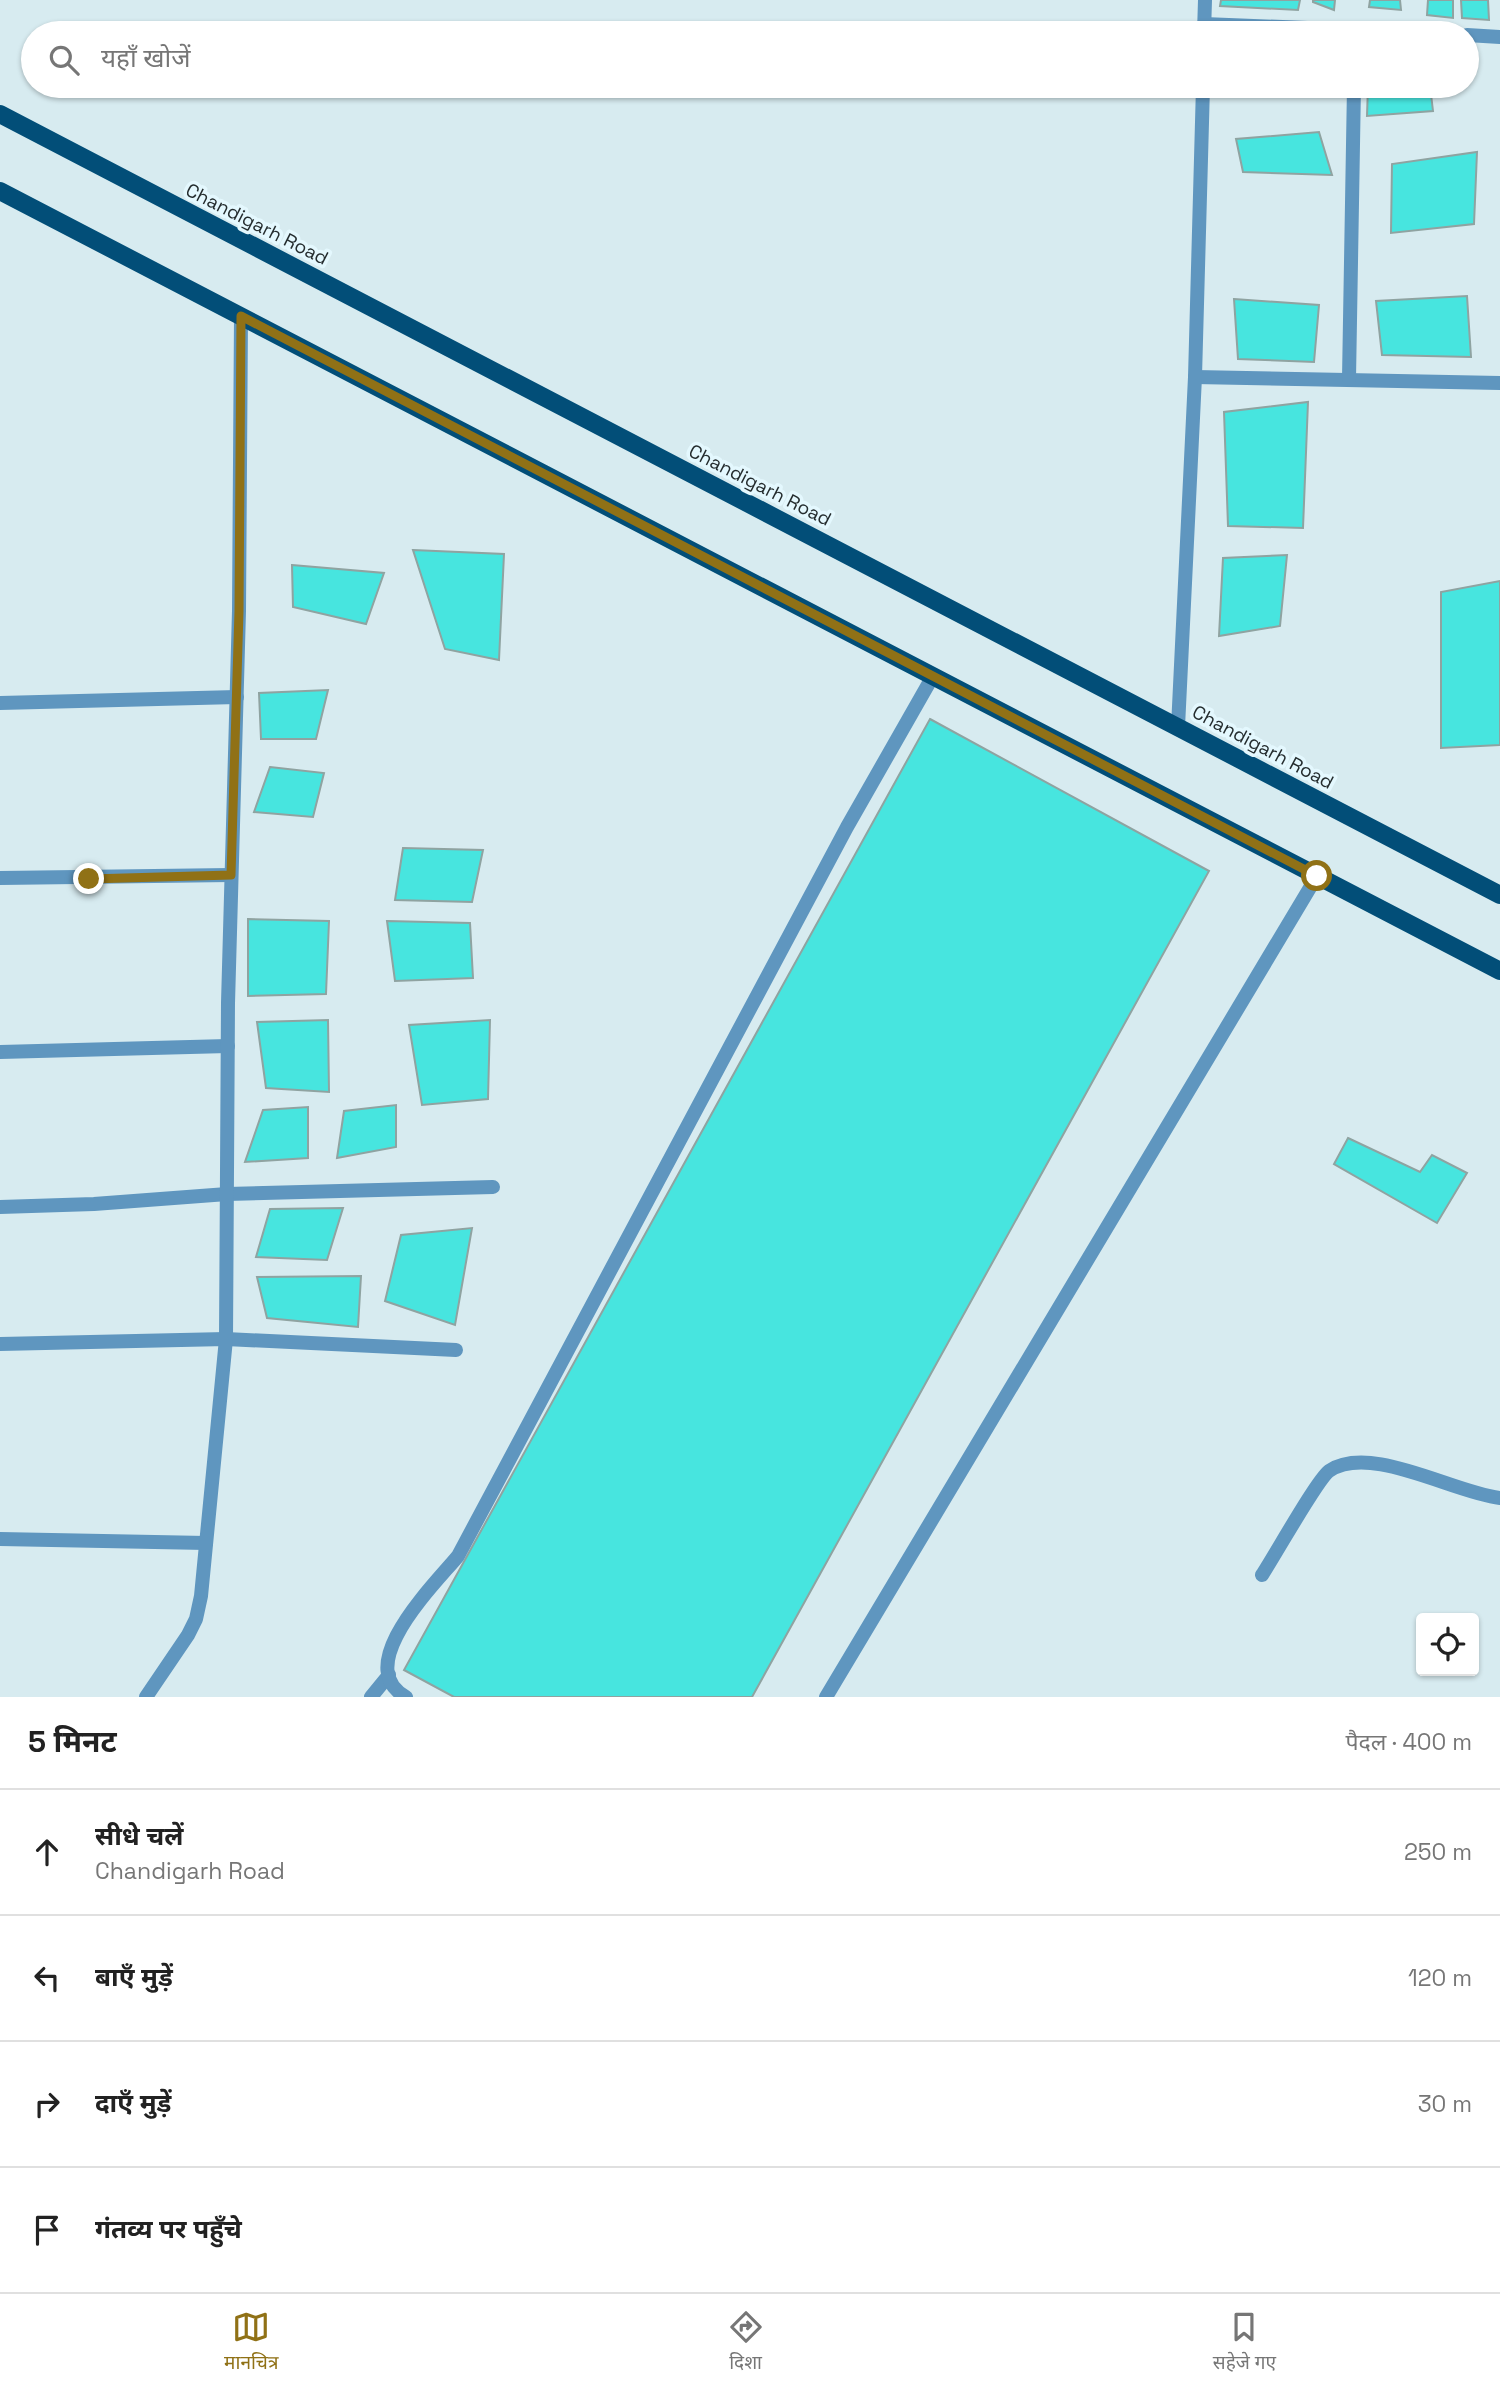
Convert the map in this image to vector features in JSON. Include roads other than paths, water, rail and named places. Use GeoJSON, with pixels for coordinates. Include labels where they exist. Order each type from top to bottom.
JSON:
{"type":"FeatureCollection","features":[{"type":"Feature","properties":{"kind":"main road","name":"Chandigarh Road"},"geometry":{"type":"LineString","coordinates":[[0,114],[1500,895]]}},
{"type":"Feature","properties":{"kind":"main road"},"geometry":{"type":"LineString","coordinates":[[0,191],[1500,971]]}},
{"type":"Feature","properties":{"kind":"street"},"geometry":{"type":"LineString","coordinates":[[1204,21],[1205,0]]}},
{"type":"Feature","properties":{"kind":"street"},"geometry":{"type":"LineString","coordinates":[[1479,36],[1500,37]]}},
{"type":"Feature","properties":{"kind":"street"},"geometry":{"type":"LineString","coordinates":[[1178,727],[1195,377],[1203,98]]}},
{"type":"Feature","properties":{"kind":"street"},"geometry":{"type":"LineString","coordinates":[[1349,379],[1354,98]]}},
{"type":"Feature","properties":{"kind":"street"},"geometry":{"type":"LineString","coordinates":[[146,1697],[196,1619],[226,1339],[228,1046],[237,696],[241,316]]}},
{"type":"Feature","properties":{"kind":"street"},"geometry":{"type":"LineString","coordinates":[[1195,377],[1500,383]]}},
{"type":"Feature","properties":{"kind":"street"},"geometry":{"type":"LineString","coordinates":[[405,1697],[399,1693],[388,1675],[388,1653],[400,1626],[458,1556],[847,827],[933,676]]}},
{"type":"Feature","properties":{"kind":"street"},"geometry":{"type":"LineString","coordinates":[[0,703],[237,696]]}},
{"type":"Feature","properties":{"kind":"street"},"geometry":{"type":"LineString","coordinates":[[0,878],[231,875]]}},
{"type":"Feature","properties":{"kind":"street"},"geometry":{"type":"LineString","coordinates":[[826,1697],[1317,876]]}},
{"type":"Feature","properties":{"kind":"street"},"geometry":{"type":"LineString","coordinates":[[0,1052],[228,1046]]}},
{"type":"Feature","properties":{"kind":"street"},"geometry":{"type":"LineString","coordinates":[[0,1207],[94,1205],[227,1194],[493,1187]]}},
{"type":"Feature","properties":{"kind":"street"},"geometry":{"type":"LineString","coordinates":[[0,1344],[226,1339],[456,1350]]}},
{"type":"Feature","properties":{"kind":"street"},"geometry":{"type":"LineString","coordinates":[[1262,1575],[1328,1472],[1350,1462],[1376,1462],[1478,1496],[1500,1498]]}},
{"type":"Feature","properties":{"kind":"street"},"geometry":{"type":"LineString","coordinates":[[0,1539],[206,1543]]}},
{"type":"Feature","properties":{"kind":"street"},"geometry":{"type":"LineString","coordinates":[[371,1697],[388,1675]]}}]}
